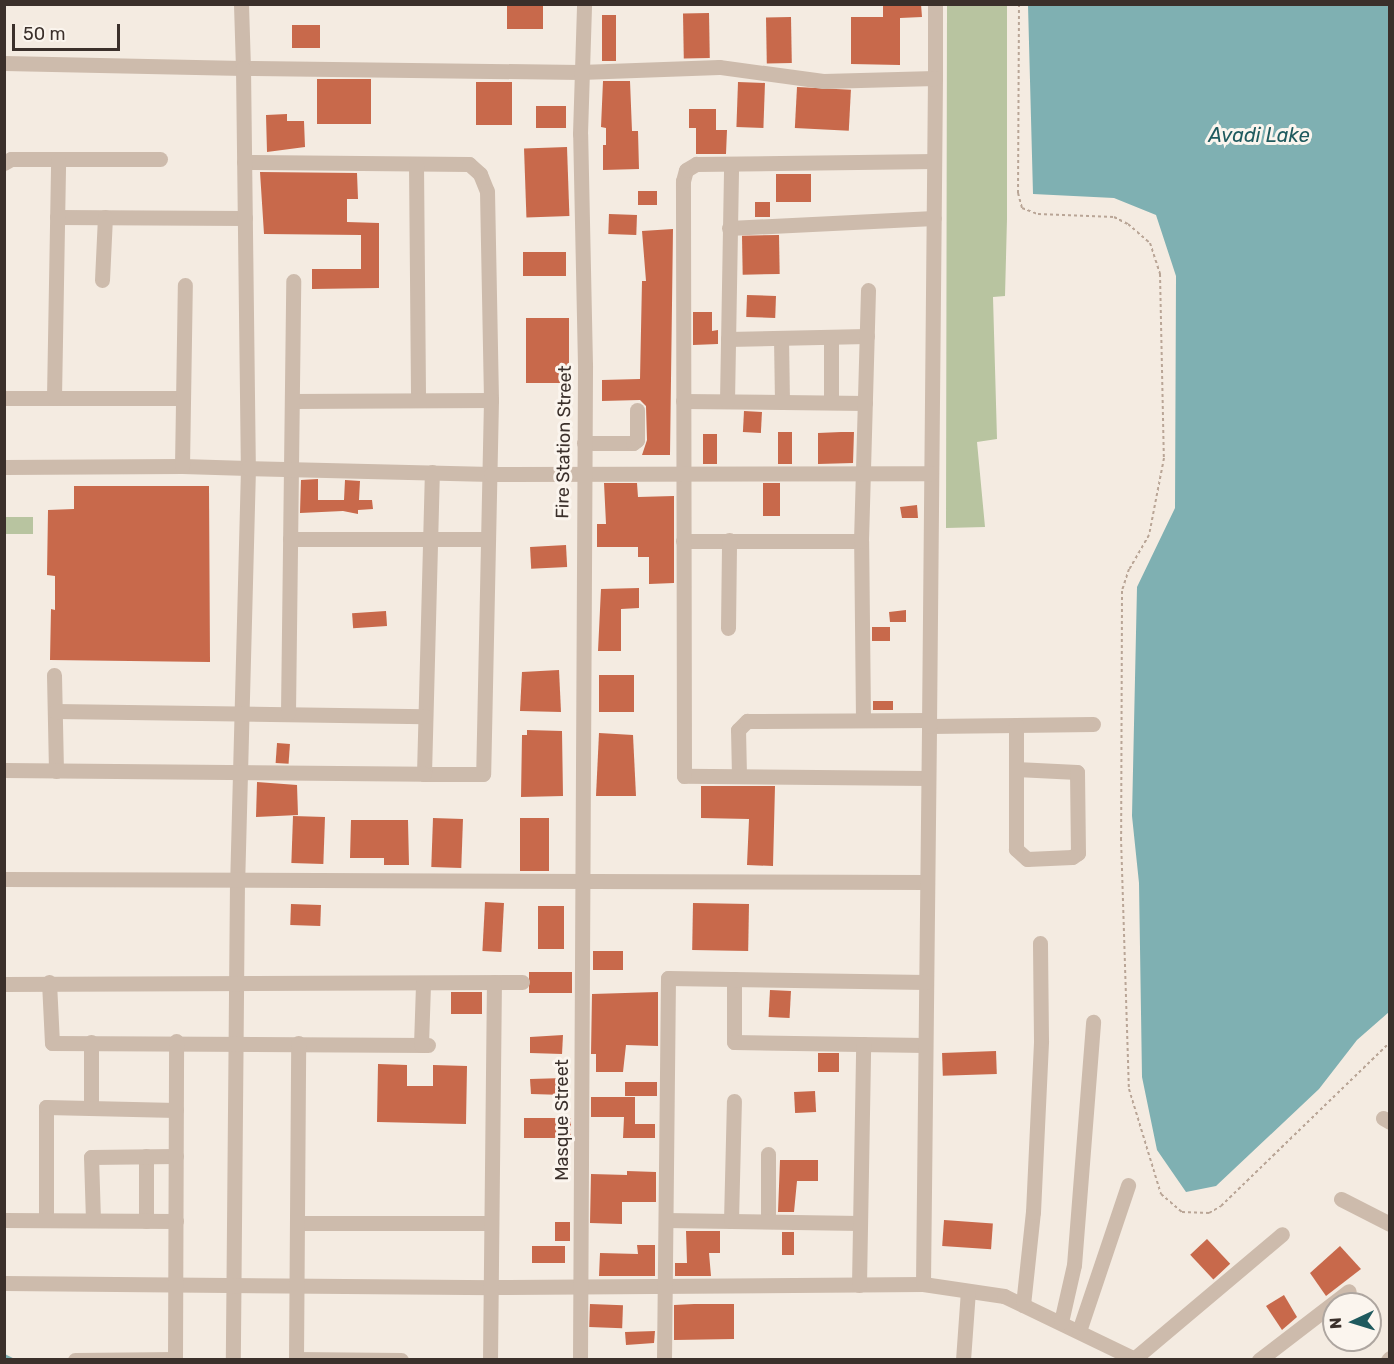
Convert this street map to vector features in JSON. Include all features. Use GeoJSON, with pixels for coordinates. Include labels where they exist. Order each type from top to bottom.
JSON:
{"type":"FeatureCollection","features":[{"type":"Feature","properties":{"kind":"street"},"geometry":{"type":"LineString","coordinates":[[233,1359],[235,983],[248,468],[241,4]]}},
{"type":"Feature","properties":{"kind":"street","name":"Fire Station Street"},"geometry":{"type":"LineString","coordinates":[[581,880],[584,443],[580,72],[584,4]]}},
{"type":"Feature","properties":{"kind":"street"},"geometry":{"type":"LineString","coordinates":[[923,1284],[935,4]]}},
{"type":"Feature","properties":{"kind":"street"},"geometry":{"type":"LineString","coordinates":[[4,63],[580,72],[719,67],[824,81],[935,78]]}},
{"type":"Feature","properties":{"kind":"street"},"geometry":{"type":"LineString","coordinates":[[4,163],[11,159],[160,159]]}},
{"type":"Feature","properties":{"kind":"street"},"geometry":{"type":"LineString","coordinates":[[54,398],[58,160]]}},
{"type":"Feature","properties":{"kind":"street"},"geometry":{"type":"LineString","coordinates":[[928,778],[684,776],[683,181],[686,170],[696,164],[934,161]]}},
{"type":"Feature","properties":{"kind":"street"},"geometry":{"type":"LineString","coordinates":[[4,770],[483,774],[491,474],[487,191],[480,174],[469,164],[244,162]]}},
{"type":"Feature","properties":{"kind":"street"},"geometry":{"type":"LineString","coordinates":[[416,164],[418,400]]}},
{"type":"Feature","properties":{"kind":"street"},"geometry":{"type":"LineString","coordinates":[[727,401],[730,164]]}},
{"type":"Feature","properties":{"kind":"street"},"geometry":{"type":"LineString","coordinates":[[57,217],[245,218]]}},
{"type":"Feature","properties":{"kind":"street"},"geometry":{"type":"LineString","coordinates":[[102,280],[105,217]]}},
{"type":"Feature","properties":{"kind":"street"},"geometry":{"type":"LineString","coordinates":[[729,228],[934,218]]}},
{"type":"Feature","properties":{"kind":"street"},"geometry":{"type":"LineString","coordinates":[[288,712],[293,281]]}},
{"type":"Feature","properties":{"kind":"street"},"geometry":{"type":"LineString","coordinates":[[182,466],[185,285]]}},
{"type":"Feature","properties":{"kind":"street"},"geometry":{"type":"LineString","coordinates":[[863,719],[861,541],[868,290]]}},
{"type":"Feature","properties":{"kind":"street"},"geometry":{"type":"LineString","coordinates":[[728,339],[867,336]]}},
{"type":"Feature","properties":{"kind":"street"},"geometry":{"type":"LineString","coordinates":[[831,337],[831,402]]}},
{"type":"Feature","properties":{"kind":"street"},"geometry":{"type":"LineString","coordinates":[[781,338],[782,401]]}},
{"type":"Feature","properties":{"kind":"street"},"geometry":{"type":"LineString","coordinates":[[4,398],[183,398]]}},
{"type":"Feature","properties":{"kind":"street"},"geometry":{"type":"LineString","coordinates":[[293,401],[491,400]]}},
{"type":"Feature","properties":{"kind":"street"},"geometry":{"type":"LineString","coordinates":[[683,401],[865,403]]}},
{"type":"Feature","properties":{"kind":"street"},"geometry":{"type":"LineString","coordinates":[[584,443],[633,443],[637,441],[637,410]]}},
{"type":"Feature","properties":{"kind":"street"},"geometry":{"type":"LineString","coordinates":[[4,467],[182,466],[491,474],[931,473]]}},
{"type":"Feature","properties":{"kind":"street"},"geometry":{"type":"LineString","coordinates":[[424,774],[432,472]]}},
{"type":"Feature","properties":{"kind":"street"},"geometry":{"type":"LineString","coordinates":[[290,539],[488,538]]}},
{"type":"Feature","properties":{"kind":"street"},"geometry":{"type":"LineString","coordinates":[[728,628],[729,540]]}},
{"type":"Feature","properties":{"kind":"street"},"geometry":{"type":"LineString","coordinates":[[683,541],[861,541]]}},
{"type":"Feature","properties":{"kind":"street"},"geometry":{"type":"LineString","coordinates":[[54,675],[56,771]]}},
{"type":"Feature","properties":{"kind":"street"},"geometry":{"type":"LineString","coordinates":[[55,711],[288,712],[425,716]]}},
{"type":"Feature","properties":{"kind":"street"},"geometry":{"type":"LineString","coordinates":[[739,776],[738,730],[747,721],[863,719],[1017,725],[1093,724]]}},
{"type":"Feature","properties":{"kind":"street"},"geometry":{"type":"LineString","coordinates":[[1016,769],[1077,772],[1078,853],[1072,857],[1019,856],[1016,849],[1016,769],[1017,725]]}},
{"type":"Feature","properties":{"kind":"street"},"geometry":{"type":"LineString","coordinates":[[4,879],[927,882]]}},
{"type":"Feature","properties":{"kind":"street","name":"Masque Street"},"geometry":{"type":"LineString","coordinates":[[580,1359],[583,1287],[581,880]]}},
{"type":"Feature","properties":{"kind":"street"},"geometry":{"type":"LineString","coordinates":[[1023,1305],[1033,1212],[1041,1040],[1040,943]]}},
{"type":"Feature","properties":{"kind":"street"},"geometry":{"type":"LineString","coordinates":[[664,1359],[668,978],[926,982]]}},
{"type":"Feature","properties":{"kind":"street"},"geometry":{"type":"LineString","coordinates":[[734,979],[734,1042],[925,1045]]}},
{"type":"Feature","properties":{"kind":"street"},"geometry":{"type":"LineString","coordinates":[[49,982],[52,1043],[236,1041],[424,1045],[423,984]]}},
{"type":"Feature","properties":{"kind":"street"},"geometry":{"type":"LineString","coordinates":[[4,984],[49,982],[423,984],[522,982]]}},
{"type":"Feature","properties":{"kind":"street"},"geometry":{"type":"LineString","coordinates":[[490,1359],[494,982]]}},
{"type":"Feature","properties":{"kind":"street"},"geometry":{"type":"LineString","coordinates":[[1061,1322],[1074,1265],[1093,1022]]}},
{"type":"Feature","properties":{"kind":"street"},"geometry":{"type":"LineString","coordinates":[[75,1359],[175,1359],[176,1041]]}},
{"type":"Feature","properties":{"kind":"street"},"geometry":{"type":"LineString","coordinates":[[91,1042],[91,1108]]}},
{"type":"Feature","properties":{"kind":"street"},"geometry":{"type":"LineString","coordinates":[[298,1043],[296,1359],[400,1359]]}},
{"type":"Feature","properties":{"kind":"street"},"geometry":{"type":"LineString","coordinates":[[859,1285],[863,1044]]}},
{"type":"Feature","properties":{"kind":"street"},"geometry":{"type":"LineString","coordinates":[[731,1221],[734,1101]]}},
{"type":"Feature","properties":{"kind":"street"},"geometry":{"type":"LineString","coordinates":[[46,1219],[46,1107],[176,1110]]}},
{"type":"Feature","properties":{"kind":"street"},"geometry":{"type":"LineString","coordinates":[[768,1154],[768,1221]]}},
{"type":"Feature","properties":{"kind":"street"},"geometry":{"type":"LineString","coordinates":[[93,1220],[91,1156],[176,1156]]}},
{"type":"Feature","properties":{"kind":"street"},"geometry":{"type":"LineString","coordinates":[[146,1156],[146,1221]]}},
{"type":"Feature","properties":{"kind":"street"},"geometry":{"type":"LineString","coordinates":[[1079,1331],[1128,1185]]}},
{"type":"Feature","properties":{"kind":"street"},"geometry":{"type":"LineString","coordinates":[[1341,1199],[1389,1224]]}},
{"type":"Feature","properties":{"kind":"street"},"geometry":{"type":"LineString","coordinates":[[4,1220],[176,1221]]}},
{"type":"Feature","properties":{"kind":"street"},"geometry":{"type":"LineString","coordinates":[[666,1220],[860,1223]]}},
{"type":"Feature","properties":{"kind":"street"},"geometry":{"type":"LineString","coordinates":[[298,1222],[491,1222]]}},
{"type":"Feature","properties":{"kind":"street"},"geometry":{"type":"LineString","coordinates":[[4,1283],[490,1287],[923,1284],[1004,1296],[1132,1358],[1282,1234]]}},
{"type":"Feature","properties":{"kind":"street"},"geometry":{"type":"LineString","coordinates":[[963,1359],[969,1291]]}},
{"type":"Feature","properties":{"kind":"street"},"geometry":{"type":"LineString","coordinates":[[1259,1359],[1349,1291]]}},
{"type":"Feature","properties":{"kind":"path"},"geometry":{"type":"LineString","coordinates":[[1018,4],[1018,193],[1022,208],[1038,213],[1114,217],[1128,224],[1150,243],[1160,274],[1164,441],[1161,482],[1149,535],[1129,569],[1122,591],[1123,880],[1130,1089],[1153,1178],[1161,1194],[1182,1212],[1209,1213],[1221,1206],[1346,1088],[1389,1042]]}},
{"type":"Feature","properties":{"kind":"green space"},"geometry":{"type":"Polygon","coordinates":[[[947,5],[1007,5],[1005,296],[993,297],[997,439],[977,442],[985,527],[946,528],[947,5]]]}},
{"type":"Feature","properties":{"kind":"green space"},"geometry":{"type":"Polygon","coordinates":[[[5,517],[33,517],[33,534],[5,534],[5,517]]]}},
{"type":"Feature","properties":{"kind":"water","name":"Avadi Lake"},"geometry":{"type":"Polygon","coordinates":[[[1028,5],[1389,5],[1389,1012],[1357,1040],[1319,1089],[1216,1186],[1186,1192],[1157,1150],[1142,1077],[1139,883],[1132,816],[1137,587],[1175,508],[1176,276],[1156,215],[1114,198],[1033,194],[1028,5]]]}},
{"type":"Feature","properties":{"kind":"building"},"geometry":{"type":"Polygon","coordinates":[[[507,4],[543,4],[543,29],[507,29],[507,4]]]}},
{"type":"Feature","properties":{"kind":"building"},"geometry":{"type":"Polygon","coordinates":[[[883,4],[921,4],[922,17],[900,18],[900,65],[851,64],[851,17],[883,17],[883,4]]]}},
{"type":"Feature","properties":{"kind":"building"},"geometry":{"type":"Polygon","coordinates":[[[683,13],[709,13],[710,58],[684,58],[683,13]]]}},
{"type":"Feature","properties":{"kind":"building"},"geometry":{"type":"Polygon","coordinates":[[[602,15],[616,15],[616,61],[602,61],[602,15]]]}},
{"type":"Feature","properties":{"kind":"building"},"geometry":{"type":"Polygon","coordinates":[[[766,17],[791,17],[792,63],[767,63],[766,17]]]}},
{"type":"Feature","properties":{"kind":"building"},"geometry":{"type":"Polygon","coordinates":[[[292,25],[320,25],[320,48],[292,48],[292,25]]]}},
{"type":"Feature","properties":{"kind":"building"},"geometry":{"type":"Polygon","coordinates":[[[317,79],[371,79],[371,124],[317,124],[317,79]]]}},
{"type":"Feature","properties":{"kind":"building"},"geometry":{"type":"Polygon","coordinates":[[[603,81],[630,81],[632,131],[638,131],[639,169],[603,170],[606,128],[601,127],[603,81]]]}},
{"type":"Feature","properties":{"kind":"building"},"geometry":{"type":"Polygon","coordinates":[[[476,82],[512,82],[512,125],[476,125],[476,82]]]}},
{"type":"Feature","properties":{"kind":"building"},"geometry":{"type":"Polygon","coordinates":[[[738,82],[765,83],[763,128],[736,127],[738,82]]]}},
{"type":"Feature","properties":{"kind":"building"},"geometry":{"type":"Polygon","coordinates":[[[797,87],[851,90],[849,131],[795,128],[797,87]]]}},
{"type":"Feature","properties":{"kind":"building"},"geometry":{"type":"Polygon","coordinates":[[[536,106],[566,106],[566,128],[536,128],[536,106]]]}},
{"type":"Feature","properties":{"kind":"building"},"geometry":{"type":"Polygon","coordinates":[[[689,109],[716,109],[716,130],[727,130],[726,154],[696,154],[696,128],[689,128],[689,109]]]}},
{"type":"Feature","properties":{"kind":"building"},"geometry":{"type":"Polygon","coordinates":[[[287,114],[287,121],[304,121],[305,147],[267,152],[266,115],[287,114]]]}},
{"type":"Feature","properties":{"kind":"building"},"geometry":{"type":"Polygon","coordinates":[[[567,147],[569,216],[526,217],[524,149],[567,147]]]}},
{"type":"Feature","properties":{"kind":"building"},"geometry":{"type":"Polygon","coordinates":[[[260,172],[357,173],[358,199],[347,199],[347,222],[379,223],[379,288],[312,289],[312,269],[361,269],[361,235],[264,234],[260,172]]]}},
{"type":"Feature","properties":{"kind":"building"},"geometry":{"type":"Polygon","coordinates":[[[776,174],[811,174],[811,202],[776,202],[776,174]]]}},
{"type":"Feature","properties":{"kind":"building"},"geometry":{"type":"Polygon","coordinates":[[[638,191],[657,191],[657,205],[638,205],[638,191]]]}},
{"type":"Feature","properties":{"kind":"building"},"geometry":{"type":"Polygon","coordinates":[[[755,202],[770,202],[770,217],[755,217],[755,202]]]}},
{"type":"Feature","properties":{"kind":"building"},"geometry":{"type":"Polygon","coordinates":[[[609,214],[637,215],[636,235],[608,234],[609,214]]]}},
{"type":"Feature","properties":{"kind":"building"},"geometry":{"type":"Polygon","coordinates":[[[673,229],[670,455],[642,455],[647,440],[646,406],[640,400],[602,401],[602,380],[640,379],[642,281],[646,281],[642,231],[673,229]]]}},
{"type":"Feature","properties":{"kind":"building"},"geometry":{"type":"Polygon","coordinates":[[[779,235],[780,274],[743,275],[742,236],[779,235]]]}},
{"type":"Feature","properties":{"kind":"building"},"geometry":{"type":"Polygon","coordinates":[[[523,252],[566,252],[566,276],[523,276],[523,252]]]}},
{"type":"Feature","properties":{"kind":"building"},"geometry":{"type":"Polygon","coordinates":[[[747,295],[776,296],[775,318],[746,317],[747,295]]]}},
{"type":"Feature","properties":{"kind":"building"},"geometry":{"type":"Polygon","coordinates":[[[693,312],[712,312],[712,331],[718,330],[718,344],[693,345],[693,312]]]}},
{"type":"Feature","properties":{"kind":"building"},"geometry":{"type":"Polygon","coordinates":[[[526,318],[569,318],[569,383],[526,383],[526,318]]]}},
{"type":"Feature","properties":{"kind":"building"},"geometry":{"type":"Polygon","coordinates":[[[744,411],[762,412],[761,433],[743,432],[744,411]]]}},
{"type":"Feature","properties":{"kind":"building"},"geometry":{"type":"Polygon","coordinates":[[[778,432],[792,432],[792,464],[778,464],[778,432]]]}},
{"type":"Feature","properties":{"kind":"building"},"geometry":{"type":"Polygon","coordinates":[[[854,432],[853,463],[818,464],[818,433],[854,432]]]}},
{"type":"Feature","properties":{"kind":"building"},"geometry":{"type":"Polygon","coordinates":[[[703,434],[717,434],[717,464],[703,464],[703,434]]]}},
{"type":"Feature","properties":{"kind":"building"},"geometry":{"type":"Polygon","coordinates":[[[318,479],[318,500],[344,500],[345,480],[360,481],[359,500],[372,500],[373,509],[358,510],[358,514],[343,511],[300,513],[301,480],[318,479]]]}},
{"type":"Feature","properties":{"kind":"building"},"geometry":{"type":"Polygon","coordinates":[[[604,483],[637,483],[638,497],[674,496],[674,583],[649,584],[649,557],[638,557],[638,547],[597,547],[597,524],[606,524],[604,483]]]}},
{"type":"Feature","properties":{"kind":"building"},"geometry":{"type":"Polygon","coordinates":[[[763,483],[780,483],[780,516],[763,516],[763,483]]]}},
{"type":"Feature","properties":{"kind":"building"},"geometry":{"type":"Polygon","coordinates":[[[74,486],[209,486],[210,662],[50,660],[51,609],[55,610],[55,576],[47,575],[48,510],[74,509],[74,486]]]}},
{"type":"Feature","properties":{"kind":"building"},"geometry":{"type":"Polygon","coordinates":[[[917,505],[918,518],[902,518],[900,507],[917,505]]]}},
{"type":"Feature","properties":{"kind":"building"},"geometry":{"type":"Polygon","coordinates":[[[566,545],[567,567],[531,569],[530,547],[566,545]]]}},
{"type":"Feature","properties":{"kind":"building"},"geometry":{"type":"Polygon","coordinates":[[[639,588],[639,608],[621,609],[621,651],[598,651],[601,589],[639,588]]]}},
{"type":"Feature","properties":{"kind":"building"},"geometry":{"type":"Polygon","coordinates":[[[906,610],[906,622],[890,622],[889,612],[906,610]]]}},
{"type":"Feature","properties":{"kind":"building"},"geometry":{"type":"Polygon","coordinates":[[[386,611],[387,626],[353,628],[352,613],[386,611]]]}},
{"type":"Feature","properties":{"kind":"building"},"geometry":{"type":"Polygon","coordinates":[[[872,627],[890,627],[890,641],[872,641],[872,627]]]}},
{"type":"Feature","properties":{"kind":"building"},"geometry":{"type":"Polygon","coordinates":[[[559,670],[561,712],[520,711],[522,672],[559,670]]]}},
{"type":"Feature","properties":{"kind":"building"},"geometry":{"type":"Polygon","coordinates":[[[599,675],[634,675],[634,712],[599,712],[599,675]]]}},
{"type":"Feature","properties":{"kind":"building"},"geometry":{"type":"Polygon","coordinates":[[[873,701],[893,701],[893,710],[873,710],[873,701]]]}},
{"type":"Feature","properties":{"kind":"building"},"geometry":{"type":"Polygon","coordinates":[[[527,730],[562,731],[563,796],[521,797],[522,735],[527,735],[527,730]]]}},
{"type":"Feature","properties":{"kind":"building"},"geometry":{"type":"Polygon","coordinates":[[[599,733],[633,735],[636,796],[596,796],[599,733]]]}},
{"type":"Feature","properties":{"kind":"building"},"geometry":{"type":"Polygon","coordinates":[[[277,743],[290,744],[289,764],[276,763],[277,743]]]}},
{"type":"Feature","properties":{"kind":"building"},"geometry":{"type":"Polygon","coordinates":[[[257,782],[297,785],[298,815],[256,817],[257,782]]]}},
{"type":"Feature","properties":{"kind":"building"},"geometry":{"type":"Polygon","coordinates":[[[701,786],[775,786],[773,866],[747,865],[749,819],[701,818],[701,786]]]}},
{"type":"Feature","properties":{"kind":"building"},"geometry":{"type":"Polygon","coordinates":[[[293,816],[325,817],[323,864],[291,863],[293,816]]]}},
{"type":"Feature","properties":{"kind":"building"},"geometry":{"type":"Polygon","coordinates":[[[433,818],[463,819],[461,868],[431,867],[433,818]]]}},
{"type":"Feature","properties":{"kind":"building"},"geometry":{"type":"Polygon","coordinates":[[[520,818],[549,818],[549,871],[520,871],[520,818]]]}},
{"type":"Feature","properties":{"kind":"building"},"geometry":{"type":"Polygon","coordinates":[[[351,820],[408,820],[409,865],[384,865],[384,858],[350,858],[351,820]]]}},
{"type":"Feature","properties":{"kind":"building"},"geometry":{"type":"Polygon","coordinates":[[[485,902],[504,903],[501,952],[482,951],[485,902]]]}},
{"type":"Feature","properties":{"kind":"building"},"geometry":{"type":"Polygon","coordinates":[[[693,903],[749,904],[748,951],[692,950],[693,903]]]}},
{"type":"Feature","properties":{"kind":"building"},"geometry":{"type":"Polygon","coordinates":[[[291,904],[321,905],[320,926],[290,925],[291,904]]]}},
{"type":"Feature","properties":{"kind":"building"},"geometry":{"type":"Polygon","coordinates":[[[538,906],[564,906],[564,949],[538,949],[538,906]]]}},
{"type":"Feature","properties":{"kind":"building"},"geometry":{"type":"Polygon","coordinates":[[[593,951],[623,951],[623,970],[593,970],[593,951]]]}},
{"type":"Feature","properties":{"kind":"building"},"geometry":{"type":"Polygon","coordinates":[[[529,972],[572,972],[572,993],[529,993],[529,972]]]}},
{"type":"Feature","properties":{"kind":"building"},"geometry":{"type":"Polygon","coordinates":[[[770,990],[791,991],[790,1018],[769,1017],[770,990]]]}},
{"type":"Feature","properties":{"kind":"building"},"geometry":{"type":"Polygon","coordinates":[[[451,992],[482,992],[482,1014],[451,1014],[451,992]]]}},
{"type":"Feature","properties":{"kind":"building"},"geometry":{"type":"Polygon","coordinates":[[[658,992],[658,1046],[626,1045],[623,1072],[596,1072],[596,1054],[591,1054],[592,994],[658,992]]]}},
{"type":"Feature","properties":{"kind":"building"},"geometry":{"type":"Polygon","coordinates":[[[563,1035],[562,1054],[530,1053],[530,1037],[563,1035]]]}},
{"type":"Feature","properties":{"kind":"building"},"geometry":{"type":"Polygon","coordinates":[[[996,1051],[997,1074],[943,1076],[942,1053],[996,1051]]]}},
{"type":"Feature","properties":{"kind":"building"},"geometry":{"type":"Polygon","coordinates":[[[818,1053],[839,1053],[839,1072],[818,1072],[818,1053]]]}},
{"type":"Feature","properties":{"kind":"building"},"geometry":{"type":"Polygon","coordinates":[[[378,1064],[407,1065],[407,1086],[433,1086],[433,1065],[467,1066],[466,1124],[377,1122],[378,1064]]]}},
{"type":"Feature","properties":{"kind":"building"},"geometry":{"type":"Polygon","coordinates":[[[564,1078],[564,1095],[531,1094],[530,1079],[564,1078]]]}},
{"type":"Feature","properties":{"kind":"building"},"geometry":{"type":"Polygon","coordinates":[[[625,1082],[657,1082],[657,1096],[625,1096],[625,1082]]]}},
{"type":"Feature","properties":{"kind":"building"},"geometry":{"type":"Polygon","coordinates":[[[815,1091],[816,1112],[795,1113],[794,1092],[815,1091]]]}},
{"type":"Feature","properties":{"kind":"building"},"geometry":{"type":"Polygon","coordinates":[[[591,1097],[635,1097],[635,1124],[655,1124],[655,1138],[623,1138],[624,1117],[591,1117],[591,1097]]]}},
{"type":"Feature","properties":{"kind":"building"},"geometry":{"type":"Polygon","coordinates":[[[524,1118],[571,1118],[571,1138],[524,1138],[524,1118]]]}},
{"type":"Feature","properties":{"kind":"building"},"geometry":{"type":"Polygon","coordinates":[[[780,1160],[818,1160],[818,1181],[797,1181],[794,1212],[778,1212],[780,1160]]]}},
{"type":"Feature","properties":{"kind":"building"},"geometry":{"type":"Polygon","coordinates":[[[627,1171],[656,1172],[656,1202],[622,1202],[622,1224],[590,1223],[591,1174],[627,1175],[627,1171]]]}},
{"type":"Feature","properties":{"kind":"building"},"geometry":{"type":"Polygon","coordinates":[[[944,1220],[993,1223],[991,1249],[942,1246],[944,1220]]]}},
{"type":"Feature","properties":{"kind":"building"},"geometry":{"type":"Polygon","coordinates":[[[555,1222],[570,1222],[570,1241],[555,1241],[555,1222]]]}},
{"type":"Feature","properties":{"kind":"building"},"geometry":{"type":"Polygon","coordinates":[[[686,1231],[720,1231],[720,1253],[709,1253],[711,1276],[675,1276],[675,1263],[687,1263],[686,1231]]]}},
{"type":"Feature","properties":{"kind":"building"},"geometry":{"type":"Polygon","coordinates":[[[782,1232],[794,1232],[794,1255],[782,1255],[782,1232]]]}},
{"type":"Feature","properties":{"kind":"building"},"geometry":{"type":"Polygon","coordinates":[[[1207,1239],[1230,1264],[1213,1280],[1190,1255],[1207,1239]]]}},
{"type":"Feature","properties":{"kind":"building"},"geometry":{"type":"Polygon","coordinates":[[[637,1245],[655,1245],[655,1276],[599,1276],[600,1253],[638,1254],[637,1245]]]}},
{"type":"Feature","properties":{"kind":"building"},"geometry":{"type":"Polygon","coordinates":[[[532,1246],[565,1246],[565,1263],[532,1263],[532,1246]]]}},
{"type":"Feature","properties":{"kind":"building"},"geometry":{"type":"Polygon","coordinates":[[[1340,1246],[1361,1269],[1331,1292],[1323,1292],[1310,1273],[1340,1246]]]}},
{"type":"Feature","properties":{"kind":"building"},"geometry":{"type":"Polygon","coordinates":[[[1284,1295],[1297,1317],[1282,1330],[1266,1306],[1284,1295]]]}},
{"type":"Feature","properties":{"kind":"building"},"geometry":{"type":"Polygon","coordinates":[[[590,1304],[623,1305],[622,1328],[589,1327],[590,1304]]]}},
{"type":"Feature","properties":{"kind":"building"},"geometry":{"type":"Polygon","coordinates":[[[734,1304],[734,1339],[674,1340],[674,1305],[734,1304]]]}},
{"type":"Feature","properties":{"kind":"building"},"geometry":{"type":"Polygon","coordinates":[[[655,1331],[654,1343],[626,1345],[625,1332],[655,1331]]]}},
{"type":"Feature","properties":{"kind":"waterway"},"geometry":{"type":"LineString","coordinates":[[4,1356],[12,1360]]}}]}
